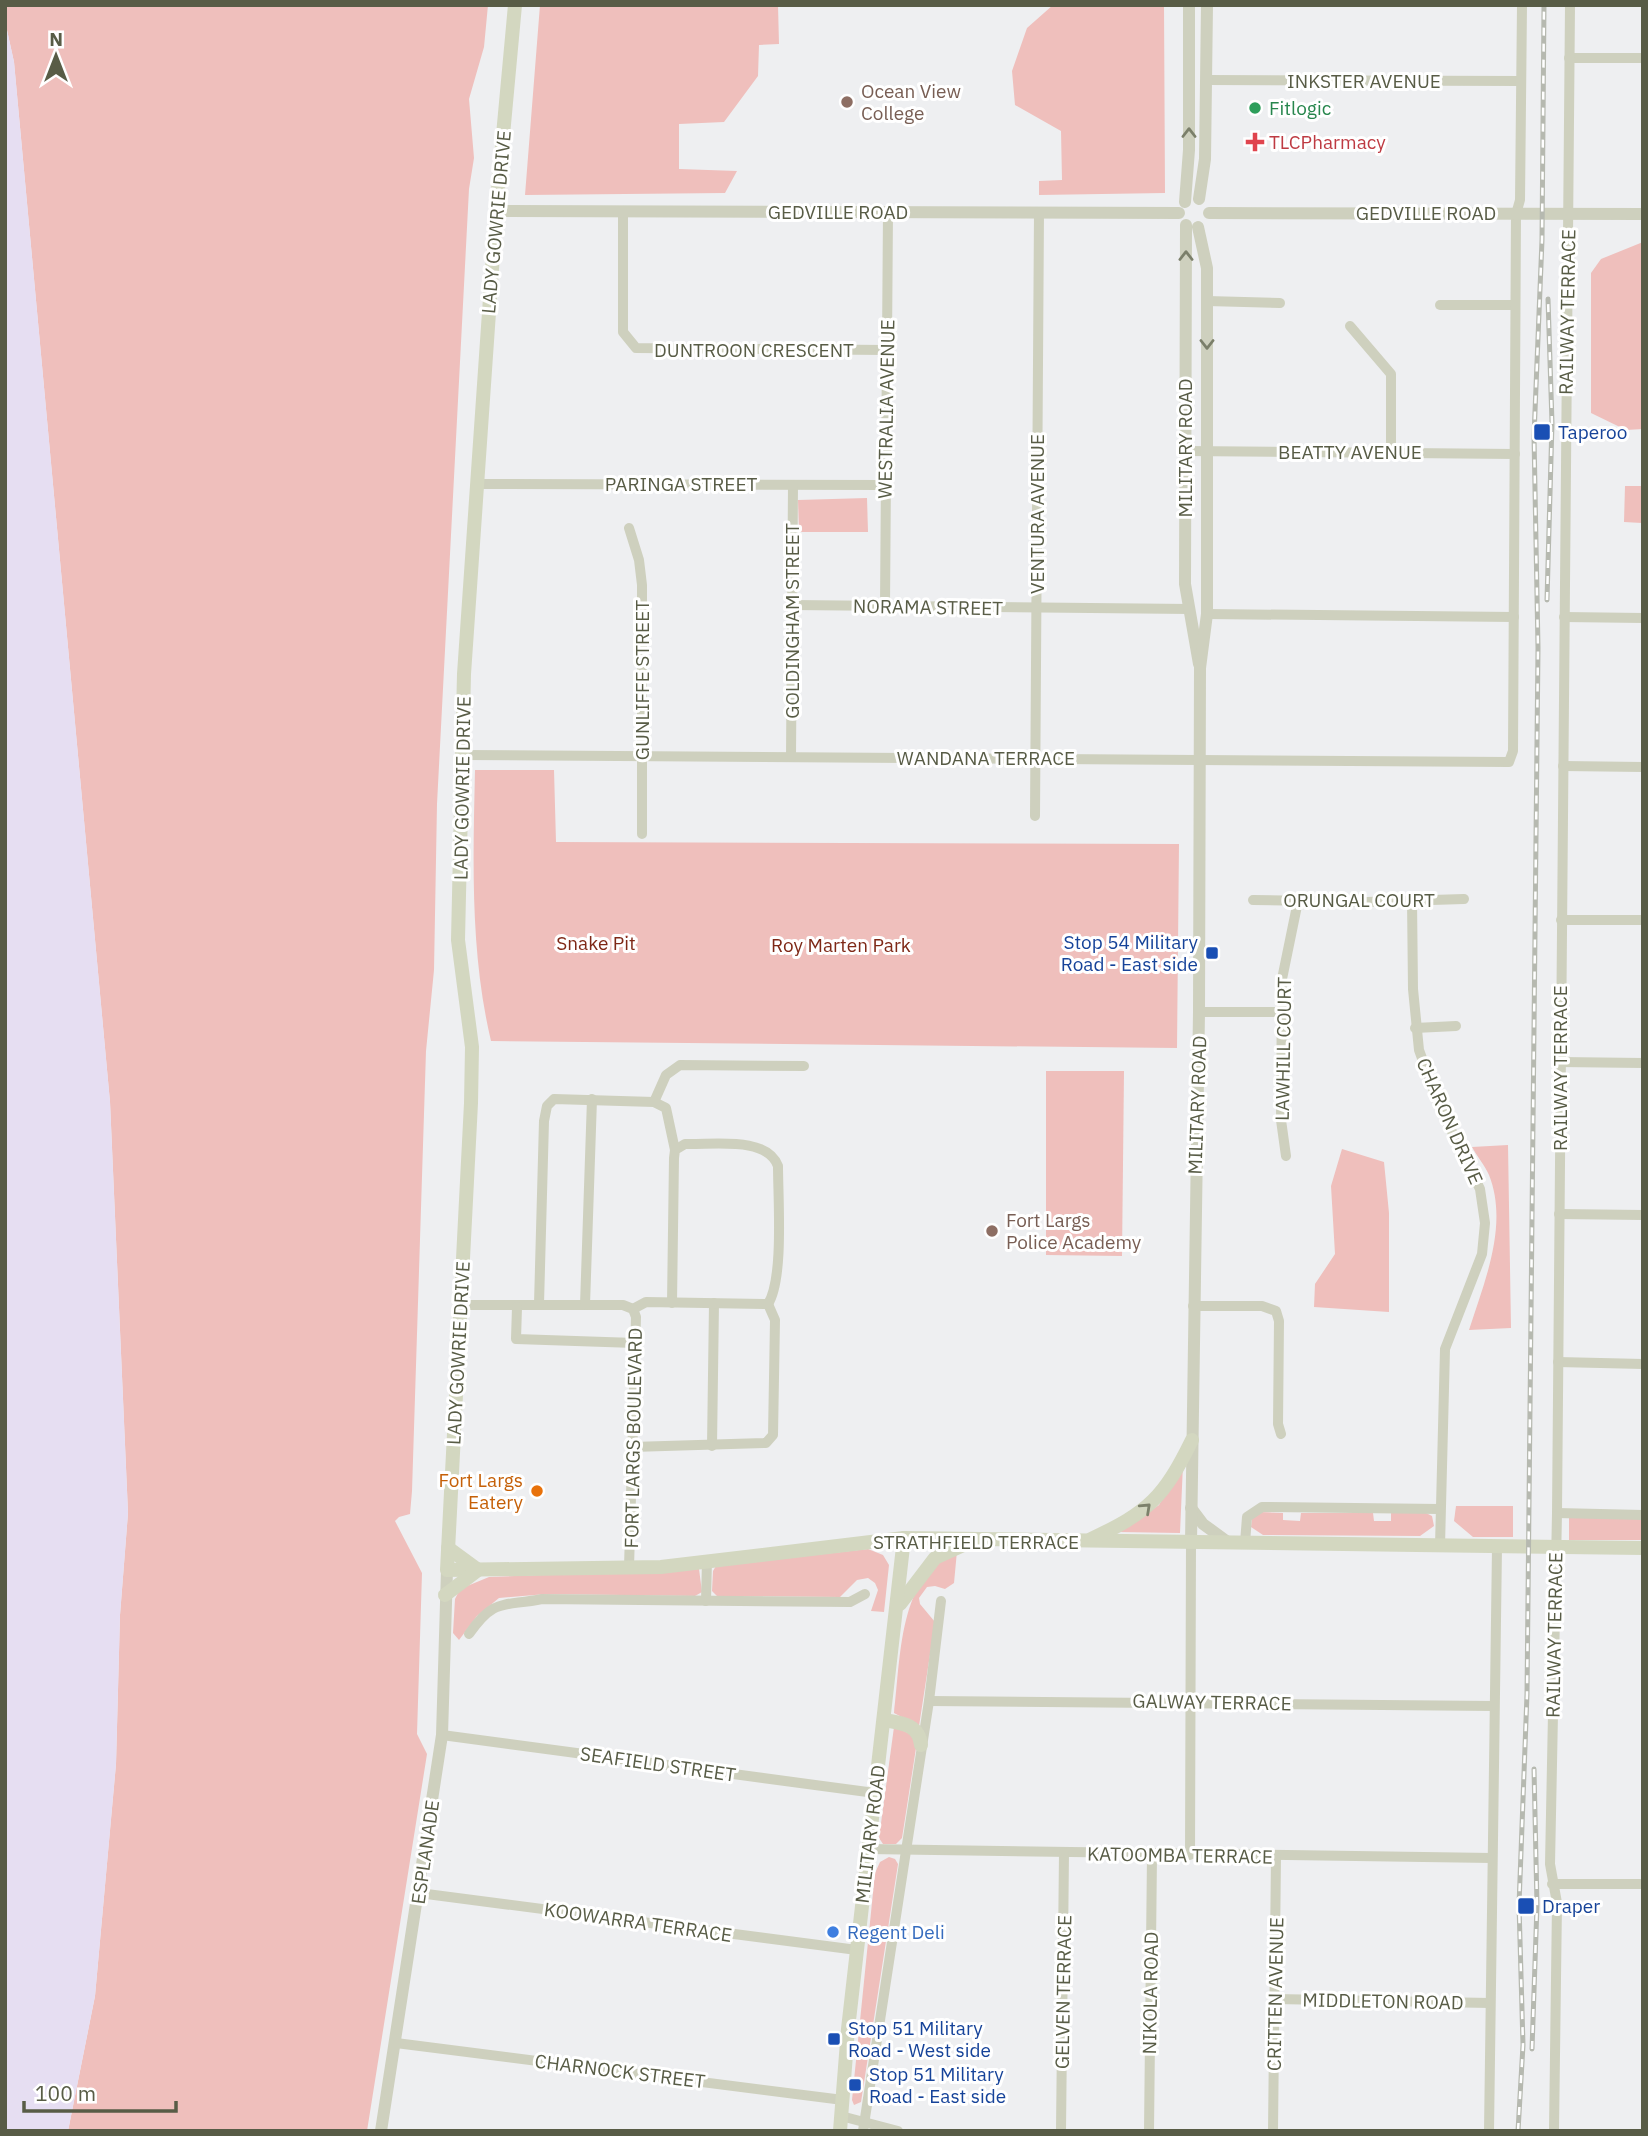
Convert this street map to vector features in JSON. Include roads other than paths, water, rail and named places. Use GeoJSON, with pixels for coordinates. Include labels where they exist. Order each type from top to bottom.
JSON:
{"type":"FeatureCollection","features":[{"type":"Feature","properties":{"kind":"main road","name":"LADY GOWRIE DRIVE"},"geometry":{"type":"LineString","coordinates":[[447,1570],[472,1047],[458,940],[467,602],[496,211],[515,5]]}},
{"type":"Feature","properties":{"kind":"main road"},"geometry":{"type":"LineString","coordinates":[[1087,1541],[1134,1519],[1148,1507],[1169,1482],[1192,1440]]}},
{"type":"Feature","properties":{"kind":"main road","name":"STRATHFIELD TERRACE"},"geometry":{"type":"LineString","coordinates":[[447,1570],[629,1568],[904,1538],[1643,1548]]}},
{"type":"Feature","properties":{"kind":"main road","name":"MILITARY ROAD"},"geometry":{"type":"LineString","coordinates":[[841,2123],[856,1950],[898,1608],[904,1538]]}},
{"type":"Feature","properties":{"kind":"main road"},"geometry":{"type":"LineString","coordinates":[[898,1608],[934,1558],[976,1540]]}},
{"type":"Feature","properties":{"kind":"main road"},"geometry":{"type":"LineString","coordinates":[[445,1595],[478,1570],[449,1548]]}},
{"type":"Feature","properties":{"kind":"main road"},"geometry":{"type":"LineString","coordinates":[[884,1720],[914,1728],[920,1735],[921,1745]]}},
{"type":"Feature","properties":{"kind":"street"},"geometry":{"type":"LineString","coordinates":[[1189,5],[1189,150],[1182,207],[1192,226],[1206,222],[1209,213],[1206,204],[1199,199]]}},
{"type":"Feature","properties":{"kind":"street"},"geometry":{"type":"LineString","coordinates":[[1199,199],[1205,159],[1207,5]]}},
{"type":"Feature","properties":{"kind":"street"},"geometry":{"type":"LineString","coordinates":[[1207,614],[1514,617],[1516,214],[1520,203],[1522,5]]}},
{"type":"Feature","properties":{"kind":"street","name":"RAILWAY TERRACE"},"geometry":{"type":"LineString","coordinates":[[1554,2131],[1556,1903],[1552,1884],[1570,5]]}},
{"type":"Feature","properties":{"kind":"street"},"geometry":{"type":"LineString","coordinates":[[1569,58],[1643,58]]}},
{"type":"Feature","properties":{"kind":"street","name":"INKSTER AVENUE"},"geometry":{"type":"LineString","coordinates":[[1208,80],[1521,81]]}},
{"type":"Feature","properties":{"kind":"street"},"geometry":{"type":"LineString","coordinates":[[1182,207],[1199,199]]}},
{"type":"Feature","properties":{"kind":"street","name":"GEDVILLE ROAD"},"geometry":{"type":"LineString","coordinates":[[496,211],[1040,212],[1182,207]]}},
{"type":"Feature","properties":{"kind":"street","name":"DUNTROON CRESCENT"},"geometry":{"type":"LineString","coordinates":[[622,211],[623,332],[636,348],[887,350]]}},
{"type":"Feature","properties":{"kind":"street","name":"WESTRALIA AVENUE"},"geometry":{"type":"LineString","coordinates":[[885,606],[888,212]]}},
{"type":"Feature","properties":{"kind":"street","name":"VENTURA AVENUE"},"geometry":{"type":"LineString","coordinates":[[1035,816],[1040,212]]}},
{"type":"Feature","properties":{"kind":"street","name":"GEDVILLE ROAD"},"geometry":{"type":"LineString","coordinates":[[1209,213],[1643,214]]}},
{"type":"Feature","properties":{"kind":"street","name":"MILITARY ROAD"},"geometry":{"type":"LineString","coordinates":[[1191,1543],[1199,1012],[1200,668],[1207,614],[1207,268],[1192,226]]}},
{"type":"Feature","properties":{"kind":"street","name":"MILITARY ROAD"},"geometry":{"type":"LineString","coordinates":[[1192,226],[1185,451],[1185,584],[1194,647],[1200,668]]}},
{"type":"Feature","properties":{"kind":"street"},"geometry":{"type":"LineString","coordinates":[[1207,301],[1280,303]]}},
{"type":"Feature","properties":{"kind":"street"},"geometry":{"type":"LineString","coordinates":[[1440,305],[1516,305]]}},
{"type":"Feature","properties":{"kind":"street"},"geometry":{"type":"LineString","coordinates":[[1350,326],[1391,374],[1391,453]]}},
{"type":"Feature","properties":{"kind":"street","name":"BEATTY AVENUE"},"geometry":{"type":"LineString","coordinates":[[1185,451],[1515,454]]}},
{"type":"Feature","properties":{"kind":"street","name":"PARINGA STREET"},"geometry":{"type":"LineString","coordinates":[[476,484],[886,485]]}},
{"type":"Feature","properties":{"kind":"street","name":"GOLDINGHAM STREET"},"geometry":{"type":"LineString","coordinates":[[791,757],[793,485]]}},
{"type":"Feature","properties":{"kind":"street","name":"GUNLIFFE STREET"},"geometry":{"type":"LineString","coordinates":[[629,528],[639,560],[642,585],[642,834]]}},
{"type":"Feature","properties":{"kind":"street","name":"NORAMA STREET"},"geometry":{"type":"LineString","coordinates":[[792,605],[1190,609]]}},
{"type":"Feature","properties":{"kind":"street","name":"WANDANA TERRACE"},"geometry":{"type":"LineString","coordinates":[[463,755],[1509,762],[1513,751],[1514,617]]}},
{"type":"Feature","properties":{"kind":"street"},"geometry":{"type":"LineString","coordinates":[[1564,617],[1643,618]]}},
{"type":"Feature","properties":{"kind":"street"},"geometry":{"type":"LineString","coordinates":[[1563,766],[1643,767]]}},
{"type":"Feature","properties":{"kind":"street","name":"ORUNGAL COURT"},"geometry":{"type":"LineString","coordinates":[[1253,901],[1464,899]]}},
{"type":"Feature","properties":{"kind":"street","name":"CHARON DRIVE"},"geometry":{"type":"LineString","coordinates":[[1412,900],[1415,1028],[1423,1068],[1480,1189],[1485,1209],[1482,1254],[1445,1349],[1440,1546]]}},
{"type":"Feature","properties":{"kind":"street","name":"LAWHILL COURT"},"geometry":{"type":"LineString","coordinates":[[1286,1156],[1281,1120],[1282,979],[1298,901]]}},
{"type":"Feature","properties":{"kind":"street"},"geometry":{"type":"LineString","coordinates":[[1561,920],[1643,920]]}},
{"type":"Feature","properties":{"kind":"street"},"geometry":{"type":"LineString","coordinates":[[1199,1012],[1282,1012]]}},
{"type":"Feature","properties":{"kind":"street"},"geometry":{"type":"LineString","coordinates":[[1415,1028],[1456,1026]]}},
{"type":"Feature","properties":{"kind":"street"},"geometry":{"type":"LineString","coordinates":[[1560,1062],[1643,1063]]}},
{"type":"Feature","properties":{"kind":"street"},"geometry":{"type":"LineString","coordinates":[[654,1102],[666,1075],[680,1065],[804,1066]]}},
{"type":"Feature","properties":{"kind":"street"},"geometry":{"type":"LineString","coordinates":[[540,1304],[544,1121],[547,1106],[554,1099],[654,1102],[666,1108],[676,1150],[672,1303]]}},
{"type":"Feature","properties":{"kind":"street"},"geometry":{"type":"LineString","coordinates":[[585,1305],[592,1099]]}},
{"type":"Feature","properties":{"kind":"street"},"geometry":{"type":"LineString","coordinates":[[676,1150],[685,1144],[762,1147],[774,1154],[778,1166],[776,1272],[775,1293],[768,1304]]}},
{"type":"Feature","properties":{"kind":"street"},"geometry":{"type":"LineString","coordinates":[[1559,1214],[1643,1215]]}},
{"type":"Feature","properties":{"kind":"street"},"geometry":{"type":"LineString","coordinates":[[461,1304],[517,1307],[540,1304],[623,1305],[633,1309],[646,1302],[768,1304],[773,1310],[775,1320],[773,1435],[766,1443],[632,1447]]}},
{"type":"Feature","properties":{"kind":"street"},"geometry":{"type":"LineString","coordinates":[[712,1446],[714,1303]]}},
{"type":"Feature","properties":{"kind":"street"},"geometry":{"type":"LineString","coordinates":[[1193,1306],[1262,1306],[1276,1311],[1279,1321],[1278,1424],[1281,1434]]}},
{"type":"Feature","properties":{"kind":"street"},"geometry":{"type":"LineString","coordinates":[[517,1307],[516,1339],[635,1343]]}},
{"type":"Feature","properties":{"kind":"street","name":"FORT LARGS BOULEVARD"},"geometry":{"type":"LineString","coordinates":[[629,1568],[635,1343],[633,1309]]}},
{"type":"Feature","properties":{"kind":"street"},"geometry":{"type":"LineString","coordinates":[[1558,1363],[1643,1364]]}},
{"type":"Feature","properties":{"kind":"street"},"geometry":{"type":"LineString","coordinates":[[1245,1543],[1247,1517],[1262,1507],[1440,1508]]}},
{"type":"Feature","properties":{"kind":"street"},"geometry":{"type":"LineString","coordinates":[[1191,1508],[1203,1524],[1229,1543]]}},
{"type":"Feature","properties":{"kind":"street"},"geometry":{"type":"LineString","coordinates":[[1557,1513],[1643,1515]]}},
{"type":"Feature","properties":{"kind":"street"},"geometry":{"type":"LineString","coordinates":[[1190,1855],[1191,1543]]}},
{"type":"Feature","properties":{"kind":"street"},"geometry":{"type":"LineString","coordinates":[[1489,2131],[1497,1546]]}},
{"type":"Feature","properties":{"kind":"street"},"geometry":{"type":"LineString","coordinates":[[706,1601],[707,1560]]}},
{"type":"Feature","properties":{"kind":"street","name":"ESPLANADE"},"geometry":{"type":"LineString","coordinates":[[382,2131],[442,1735],[447,1570]]}},
{"type":"Feature","properties":{"kind":"street"},"geometry":{"type":"LineString","coordinates":[[469,1634],[478,1621],[504,1602],[542,1599],[850,1602],[865,1594]]}},
{"type":"Feature","properties":{"kind":"street","name":"MILITARY ROAD"},"geometry":{"type":"LineString","coordinates":[[863,2127],[929,1701],[941,1601]]}},
{"type":"Feature","properties":{"kind":"street","name":"GALWAY TERRACE"},"geometry":{"type":"LineString","coordinates":[[929,1701],[1192,1701],[1494,1706]]}},
{"type":"Feature","properties":{"kind":"street","name":"SEAFIELD STREET"},"geometry":{"type":"LineString","coordinates":[[442,1735],[874,1793]]}},
{"type":"Feature","properties":{"kind":"street","name":"KATOOMBA TERRACE"},"geometry":{"type":"LineString","coordinates":[[868,1849],[905,1852],[1492,1858]]}},
{"type":"Feature","properties":{"kind":"street","name":"GELVEN TERRACE"},"geometry":{"type":"LineString","coordinates":[[1061,2131],[1065,1853]]}},
{"type":"Feature","properties":{"kind":"street","name":"NIKOLA ROAD"},"geometry":{"type":"LineString","coordinates":[[1149,2131],[1152,1855]]}},
{"type":"Feature","properties":{"kind":"street","name":"CRITTEN AVENUE"},"geometry":{"type":"LineString","coordinates":[[1273,2131],[1276,1856]]}},
{"type":"Feature","properties":{"kind":"street"},"geometry":{"type":"LineString","coordinates":[[1552,1884],[1643,1884]]}},
{"type":"Feature","properties":{"kind":"street","name":"KOOWARRA TERRACE"},"geometry":{"type":"LineString","coordinates":[[419,1893],[856,1950]]}},
{"type":"Feature","properties":{"kind":"street","name":"MIDDLETON ROAD"},"geometry":{"type":"LineString","coordinates":[[1275,1999],[1490,2003]]}},
{"type":"Feature","properties":{"kind":"street","name":"CHARNOCK STREET"},"geometry":{"type":"LineString","coordinates":[[397,2043],[843,2100]]}},
{"type":"Feature","properties":{"kind":"street"},"geometry":{"type":"LineString","coordinates":[[841,2123],[898,2131]]}},
{"type":"Feature","properties":{"kind":"railway"},"geometry":{"type":"LineString","coordinates":[[1518,2131],[1523,2045],[1519,1905],[1527,1694],[1538,648],[1534,436],[1542,240],[1544,5]]}},
{"type":"Feature","properties":{"kind":"railway"},"geometry":{"type":"LineString","coordinates":[[1547,600],[1552,423],[1548,299]]}},
{"type":"Feature","properties":{"kind":"railway"},"geometry":{"type":"LineString","coordinates":[[1532,2049],[1537,1905],[1534,1769]]}},
{"type":"Feature","properties":{"kind":"place","name":"Ocean View College"},"geometry":{"type":"Point","coordinates":[847,102]}},
{"type":"Feature","properties":{"kind":"place","name":"Fitlogic"},"geometry":{"type":"Point","coordinates":[1255,108]}},
{"type":"Feature","properties":{"kind":"place","name":"TLCPharmacy"},"geometry":{"type":"Point","coordinates":[1255,142]}},
{"type":"Feature","properties":{"kind":"place","name":"Taperoo"},"geometry":{"type":"Point","coordinates":[1542,432]}},
{"type":"Feature","properties":{"kind":"place","name":"Stop 54 Military Road - East side"},"geometry":{"type":"Point","coordinates":[1212,953]}},
{"type":"Feature","properties":{"kind":"place","name":"Fort Largs Police Academy"},"geometry":{"type":"Point","coordinates":[992,1231]}},
{"type":"Feature","properties":{"kind":"place","name":"Fort Largs Eatery"},"geometry":{"type":"Point","coordinates":[537,1491]}},
{"type":"Feature","properties":{"kind":"place","name":"Draper"},"geometry":{"type":"Point","coordinates":[1526,1906]}},
{"type":"Feature","properties":{"kind":"place","name":"Regent Deli"},"geometry":{"type":"Point","coordinates":[833,1932]}},
{"type":"Feature","properties":{"kind":"place","name":"Stop 51 Military Road - West side"},"geometry":{"type":"Point","coordinates":[834,2039]}},
{"type":"Feature","properties":{"kind":"place","name":"Stop 51 Military Road - East side"},"geometry":{"type":"Point","coordinates":[855,2085]}},
{"type":"Feature","properties":{"kind":"park label","name":"Snake Pit"},"geometry":{"type":"Point","coordinates":[596,943]}},
{"type":"Feature","properties":{"kind":"park label","name":"Roy Marten Park"},"geometry":{"type":"Point","coordinates":[841,945]}}]}
